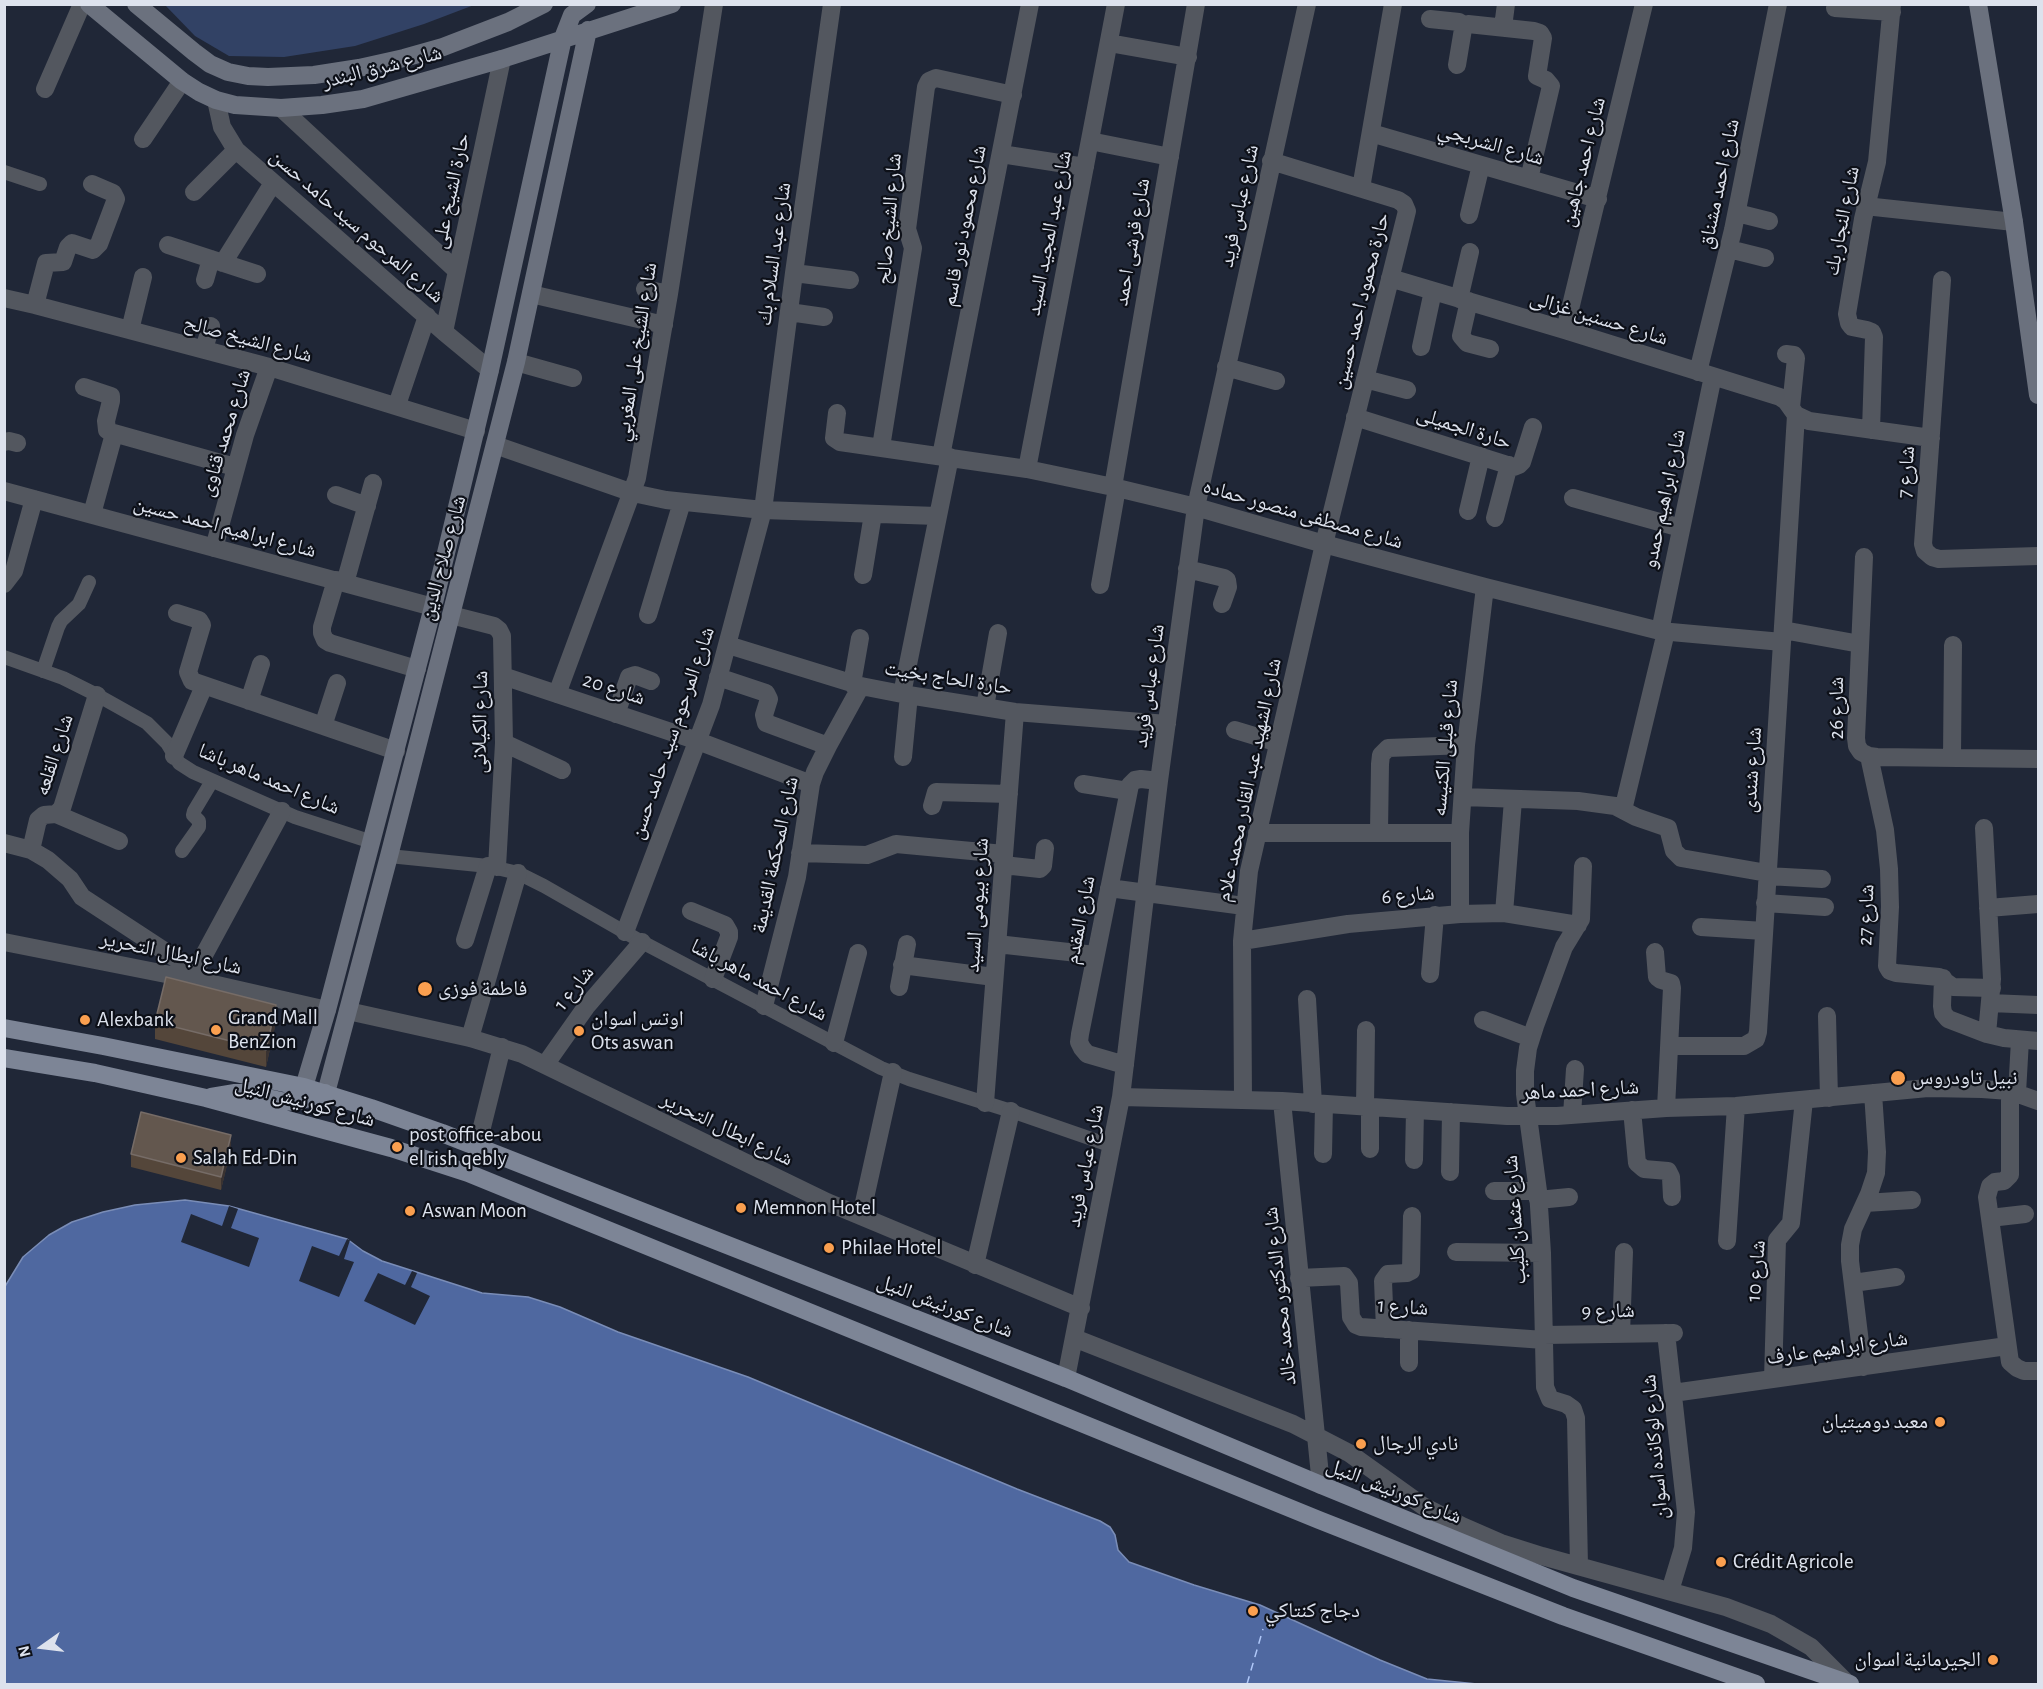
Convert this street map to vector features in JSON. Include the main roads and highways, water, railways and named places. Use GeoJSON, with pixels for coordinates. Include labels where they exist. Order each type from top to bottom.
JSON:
{"type":"FeatureCollection","features":[{"type":"Feature","properties":{"kind":"main road","name":"شارع شرق البندر"},"geometry":{"type":"LineString","coordinates":[[89,4],[182,81],[199,92],[235,105],[281,108],[363,99],[502,59],[672,4]]}},
{"type":"Feature","properties":{"kind":"main road","name":"شارع شرق البندر"},"geometry":{"type":"LineString","coordinates":[[136,4],[210,64],[238,74],[268,77],[336,72],[404,58],[443,47],[508,22],[544,4]]}},
{"type":"Feature","properties":{"kind":"main road","name":"شارع صلاح الدين"},"geometry":{"type":"LineString","coordinates":[[304,1088],[327,1010],[434,607],[490,370],[563,38],[572,15],[587,4]]}},
{"type":"Feature","properties":{"kind":"main road"},"geometry":{"type":"LineString","coordinates":[[1978,4],[2014,222],[2038,395]]}},
{"type":"Feature","properties":{"kind":"main road","name":"شارع صلاح الدين"},"geometry":{"type":"LineString","coordinates":[[326,1093],[390,855],[516,362],[588,30]]}},
{"type":"Feature","properties":{"kind":"main road","name":"شارع كورنيش النيل"},"geometry":{"type":"LineString","coordinates":[[4,1028],[304,1088],[371,1108],[477,1147],[1066,1378],[1573,1588],[1849,1684]]}},
{"type":"Feature","properties":{"kind":"main road","name":"شارع كورنيش النيل"},"geometry":{"type":"LineString","coordinates":[[4,1058],[95,1073],[206,1098],[391,1148],[468,1173],[1319,1520],[1563,1616],[1756,1684]]}},
{"type":"Feature","properties":{"kind":"main road"},"geometry":{"type":"LineString","coordinates":[[206,1098],[235,1093],[296,1101],[326,1093]]}},
{"type":"Feature","properties":{"kind":"place","name":"فاطمة فوزى"},"geometry":{"type":"Point","coordinates":[425,989]}},
{"type":"Feature","properties":{"kind":"place","name":"Alexbank"},"geometry":{"type":"Point","coordinates":[85,1020]}},
{"type":"Feature","properties":{"kind":"place","name":"Grand Mall BenZion"},"geometry":{"type":"Point","coordinates":[216,1030]}},
{"type":"Feature","properties":{"kind":"place","name":"اوتس اسوان Ots aswan"},"geometry":{"type":"Point","coordinates":[579,1031]}},
{"type":"Feature","properties":{"kind":"place","name":"نبيل تاودروس"},"geometry":{"type":"Point","coordinates":[1898,1078]}},
{"type":"Feature","properties":{"kind":"place","name":"post office-abou el rish qebly"},"geometry":{"type":"Point","coordinates":[397,1147]}},
{"type":"Feature","properties":{"kind":"place","name":"Salah Ed-Din"},"geometry":{"type":"Point","coordinates":[181,1158]}},
{"type":"Feature","properties":{"kind":"place","name":"Memnon Hotel"},"geometry":{"type":"Point","coordinates":[741,1208]}},
{"type":"Feature","properties":{"kind":"place","name":"Aswan Moon"},"geometry":{"type":"Point","coordinates":[410,1211]}},
{"type":"Feature","properties":{"kind":"place","name":"Philae Hotel"},"geometry":{"type":"Point","coordinates":[829,1248]}},
{"type":"Feature","properties":{"kind":"place","name":"معبد دوميتيان"},"geometry":{"type":"Point","coordinates":[1940,1422]}},
{"type":"Feature","properties":{"kind":"place","name":"نادي الرجال"},"geometry":{"type":"Point","coordinates":[1361,1444]}},
{"type":"Feature","properties":{"kind":"place","name":"Crédit Agricole"},"geometry":{"type":"Point","coordinates":[1721,1562]}},
{"type":"Feature","properties":{"kind":"place","name":"دجاج كنتاكي"},"geometry":{"type":"Point","coordinates":[1253,1611]}},
{"type":"Feature","properties":{"kind":"place","name":"الجيرمانية اسوان"},"geometry":{"type":"Point","coordinates":[1993,1660]}}]}
